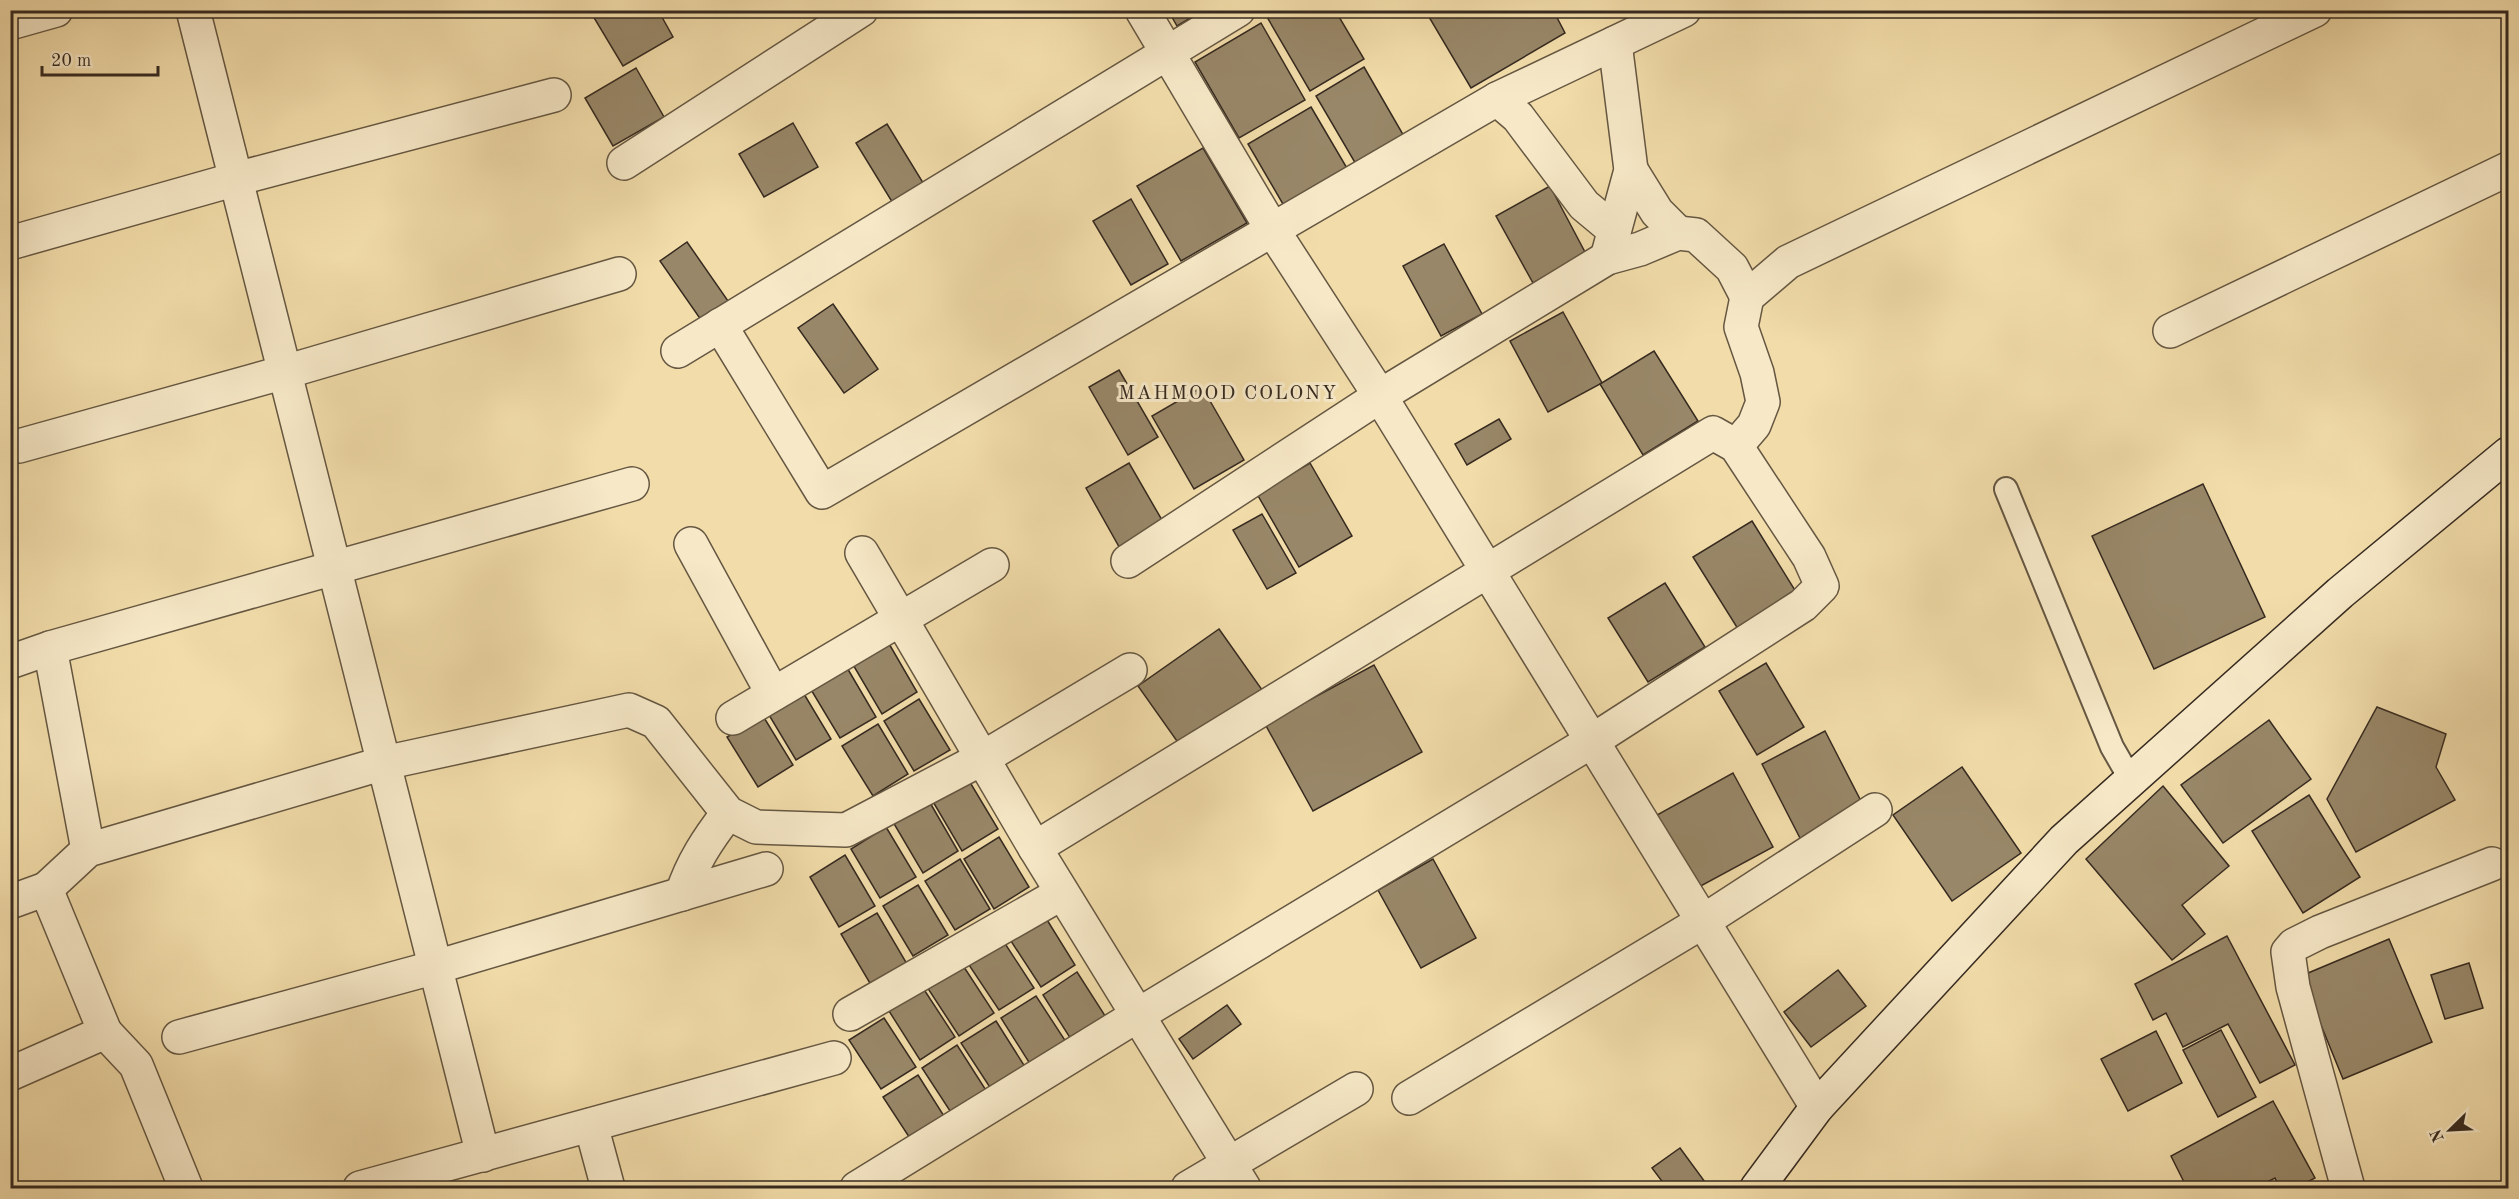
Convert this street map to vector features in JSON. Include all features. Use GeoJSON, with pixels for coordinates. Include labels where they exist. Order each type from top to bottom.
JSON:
{"type":"FeatureCollection","features":[{"type":"Feature","properties":{"kind":"street"},"geometry":{"type":"LineString","coordinates":[[10,23],[56,10]]}},
{"type":"Feature","properties":{"kind":"street"},"geometry":{"type":"LineString","coordinates":[[193,10],[483,1155]]}},
{"type":"Feature","properties":{"kind":"street"},"geometry":{"type":"LineString","coordinates":[[624,163],[861,10]]}},
{"type":"Feature","properties":{"kind":"street"},"geometry":{"type":"LineString","coordinates":[[1142,10],[1272,230],[1380,396],[1817,1107]]}},
{"type":"Feature","properties":{"kind":"street"},"geometry":{"type":"LineString","coordinates":[[678,351],[1238,10]]}},
{"type":"Feature","properties":{"kind":"street"},"geometry":{"type":"LineString","coordinates":[[720,325],[822,492],[1497,99],[1684,10]]}},
{"type":"Feature","properties":{"kind":"street"},"geometry":{"type":"LineString","coordinates":[[1736,446],[1754,425],[1763,402],[1757,374],[1741,327],[1747,297],[1788,262],[2314,10]]}},
{"type":"Feature","properties":{"kind":"street"},"geometry":{"type":"LineString","coordinates":[[1128,561],[1610,244],[1631,170],[1615,43]]}},
{"type":"Feature","properties":{"kind":"street"},"geometry":{"type":"LineString","coordinates":[[10,243],[236,178],[554,95]]}},
{"type":"Feature","properties":{"kind":"street"},"geometry":{"type":"LineString","coordinates":[[1497,99],[1518,117],[1584,205],[1610,244],[1640,249],[1678,233],[1696,235],[1732,268],[1747,297]]}},
{"type":"Feature","properties":{"kind":"street"},"geometry":{"type":"LineString","coordinates":[[2170,331],[2508,169]]}},
{"type":"Feature","properties":{"kind":"street"},"geometry":{"type":"LineString","coordinates":[[1631,170],[1657,212],[1678,233]]}},
{"type":"Feature","properties":{"kind":"street"},"geometry":{"type":"LineString","coordinates":[[19,446],[285,372],[619,274]]}},
{"type":"Feature","properties":{"kind":"street"},"geometry":{"type":"LineString","coordinates":[[857,1188],[1592,741],[1803,605],[1822,586],[1809,556],[1736,446],[1713,433],[1035,848]]}},
{"type":"Feature","properties":{"kind":"street"},"geometry":{"type":"LineString","coordinates":[[1757,1188],[1817,1107],[2064,840],[2340,593],[2508,454]]}},
{"type":"Feature","properties":{"kind":"street"},"geometry":{"type":"LineString","coordinates":[[10,662],[50,648],[632,484]]}},
{"type":"Feature","properties":{"kind":"street"},"geometry":{"type":"LineString","coordinates":[[692,544],[773,694]]}},
{"type":"Feature","properties":{"kind":"street"},"geometry":{"type":"LineString","coordinates":[[862,553],[1035,848],[1236,1176]]}},
{"type":"Feature","properties":{"kind":"street"},"geometry":{"type":"LineString","coordinates":[[733,718],[992,565]]}},
{"type":"Feature","properties":{"kind":"street"},"geometry":{"type":"LineString","coordinates":[[50,648],[88,850]]}},
{"type":"Feature","properties":{"kind":"street"},"geometry":{"type":"LineString","coordinates":[[10,902],[46,889],[88,850],[384,763],[629,710],[656,722],[728,813],[756,827],[846,830],[983,758],[1130,670]]}},
{"type":"Feature","properties":{"kind":"street"},"geometry":{"type":"LineString","coordinates":[[1410,1098],[1702,922],[1875,810]]}},
{"type":"Feature","properties":{"kind":"street"},"geometry":{"type":"LineString","coordinates":[[682,894],[689,873],[708,839],[728,813]]}},
{"type":"Feature","properties":{"kind":"street"},"geometry":{"type":"LineString","coordinates":[[2348,1188],[2293,987],[2288,952],[2294,945],[2320,932],[2492,864]]}},
{"type":"Feature","properties":{"kind":"street"},"geometry":{"type":"LineString","coordinates":[[179,1037],[436,967],[766,869]]}},
{"type":"Feature","properties":{"kind":"street"},"geometry":{"type":"LineString","coordinates":[[46,889],[105,1032],[136,1065],[186,1188]]}},
{"type":"Feature","properties":{"kind":"street"},"geometry":{"type":"LineString","coordinates":[[850,1014],[1062,892]]}},
{"type":"Feature","properties":{"kind":"street"},"geometry":{"type":"LineString","coordinates":[[10,1074],[105,1032]]}},
{"type":"Feature","properties":{"kind":"street"},"geometry":{"type":"LineString","coordinates":[[360,1188],[834,1058]]}},
{"type":"Feature","properties":{"kind":"street"},"geometry":{"type":"LineString","coordinates":[[1188,1188],[1236,1176],[1356,1089]]}},
{"type":"Feature","properties":{"kind":"street"},"geometry":{"type":"LineString","coordinates":[[591,1125],[608,1188]]}},
{"type":"Feature","properties":{"kind":"lane"},"geometry":{"type":"LineString","coordinates":[[2006,489],[2112,747],[2131,780]]}},
{"type":"Feature","properties":{"kind":"building"},"geometry":{"type":"Polygon","coordinates":[[[658,10],[673,37],[623,66],[590,11],[658,10]]]}},
{"type":"Feature","properties":{"kind":"building"},"geometry":{"type":"Polygon","coordinates":[[[1168,10],[1204,10],[1177,26],[1168,10]]]}},
{"type":"Feature","properties":{"kind":"building"},"geometry":{"type":"Polygon","coordinates":[[[1278,10],[1335,10],[1364,59],[1310,91],[1267,17],[1278,10]]]}},
{"type":"Feature","properties":{"kind":"building"},"geometry":{"type":"Polygon","coordinates":[[[1440,10],[1553,10],[1565,33],[1471,88],[1429,17],[1440,10]]]}},
{"type":"Feature","properties":{"kind":"building"},"geometry":{"type":"Polygon","coordinates":[[[1261,23],[1305,100],[1239,138],[1195,62],[1261,23]]]}},
{"type":"Feature","properties":{"kind":"building"},"geometry":{"type":"Polygon","coordinates":[[[1364,67],[1405,138],[1357,166],[1316,96],[1364,67]]]}},
{"type":"Feature","properties":{"kind":"building"},"geometry":{"type":"Polygon","coordinates":[[[636,68],[664,117],[613,146],[585,98],[636,68]]]}},
{"type":"Feature","properties":{"kind":"building"},"geometry":{"type":"Polygon","coordinates":[[[1311,107],[1351,175],[1287,211],[1248,144],[1311,107]]]}},
{"type":"Feature","properties":{"kind":"building"},"geometry":{"type":"Polygon","coordinates":[[[793,123],[818,167],[764,197],[739,154],[793,123]]]}},
{"type":"Feature","properties":{"kind":"building"},"geometry":{"type":"Polygon","coordinates":[[[887,124],[925,186],[894,205],[856,143],[887,124]]]}},
{"type":"Feature","properties":{"kind":"building"},"geometry":{"type":"Polygon","coordinates":[[[1203,148],[1247,223],[1181,261],[1137,186],[1203,148]]]}},
{"type":"Feature","properties":{"kind":"building"},"geometry":{"type":"Polygon","coordinates":[[[1550,186],[1586,254],[1533,283],[1496,216],[1550,186]]]}},
{"type":"Feature","properties":{"kind":"building"},"geometry":{"type":"Polygon","coordinates":[[[1131,199],[1168,264],[1131,285],[1093,221],[1131,199]]]}},
{"type":"Feature","properties":{"kind":"building"},"geometry":{"type":"Polygon","coordinates":[[[687,242],[735,311],[708,330],[660,261],[687,242]]]}},
{"type":"Feature","properties":{"kind":"building"},"geometry":{"type":"Polygon","coordinates":[[[1444,244],[1482,314],[1441,336],[1403,266],[1444,244]]]}},
{"type":"Feature","properties":{"kind":"building"},"geometry":{"type":"Polygon","coordinates":[[[833,304],[878,369],[844,393],[798,328],[833,304]]]}},
{"type":"Feature","properties":{"kind":"building"},"geometry":{"type":"Polygon","coordinates":[[[1563,312],[1602,383],[1548,412],[1510,341],[1563,312]]]}},
{"type":"Feature","properties":{"kind":"building"},"geometry":{"type":"Polygon","coordinates":[[[1654,351],[1698,421],[1643,455],[1600,384],[1654,351]]]}},
{"type":"Feature","properties":{"kind":"building"},"geometry":{"type":"Polygon","coordinates":[[[1119,370],[1158,437],[1128,455],[1089,387],[1119,370]]]}},
{"type":"Feature","properties":{"kind":"building"},"geometry":{"type":"Polygon","coordinates":[[[1202,387],[1244,460],[1194,489],[1152,416],[1202,387]]]}},
{"type":"Feature","properties":{"kind":"building"},"geometry":{"type":"Polygon","coordinates":[[[1499,419],[1511,439],[1467,465],[1455,444],[1499,419]]]}},
{"type":"Feature","properties":{"kind":"building"},"geometry":{"type":"Polygon","coordinates":[[[1129,463],[1166,527],[1122,552],[1086,488],[1129,463]]]}},
{"type":"Feature","properties":{"kind":"building"},"geometry":{"type":"Polygon","coordinates":[[[1310,463],[1352,536],[1299,567],[1257,494],[1310,463]]]}},
{"type":"Feature","properties":{"kind":"building"},"geometry":{"type":"Polygon","coordinates":[[[2203,484],[2265,617],[2154,669],[2092,536],[2203,484]]]}},
{"type":"Feature","properties":{"kind":"building"},"geometry":{"type":"Polygon","coordinates":[[[1262,514],[1296,573],[1267,589],[1233,530],[1262,514]]]}},
{"type":"Feature","properties":{"kind":"building"},"geometry":{"type":"Polygon","coordinates":[[[1752,521],[1801,600],[1743,637],[1693,557],[1752,521]]]}},
{"type":"Feature","properties":{"kind":"building"},"geometry":{"type":"Polygon","coordinates":[[[1665,583],[1705,647],[1648,682],[1608,618],[1665,583]]]}},
{"type":"Feature","properties":{"kind":"building"},"geometry":{"type":"Polygon","coordinates":[[[1219,629],[1265,694],[1184,751],[1138,686],[1219,629]]]}},
{"type":"Feature","properties":{"kind":"building"},"geometry":{"type":"Polygon","coordinates":[[[888,642],[917,692],[882,714],[852,663],[888,642]]]}},
{"type":"Feature","properties":{"kind":"building"},"geometry":{"type":"Polygon","coordinates":[[[1766,663],[1804,727],[1757,755],[1719,691],[1766,663]]]}},
{"type":"Feature","properties":{"kind":"building"},"geometry":{"type":"Polygon","coordinates":[[[1374,665],[1422,752],[1313,811],[1265,724],[1374,665]]]}},
{"type":"Feature","properties":{"kind":"building"},"geometry":{"type":"Polygon","coordinates":[[[846,666],[876,717],[840,738],[810,688],[846,666]]]}},
{"type":"Feature","properties":{"kind":"building"},"geometry":{"type":"Polygon","coordinates":[[[801,689],[831,739],[796,760],[766,710],[801,689]]]}},
{"type":"Feature","properties":{"kind":"building"},"geometry":{"type":"Polygon","coordinates":[[[919,699],[950,750],[914,771],[884,721],[919,699]]]}},
{"type":"Feature","properties":{"kind":"building"},"geometry":{"type":"Polygon","coordinates":[[[2377,707],[2446,734],[2436,767],[2455,800],[2356,852],[2327,799],[2377,707]]]}},
{"type":"Feature","properties":{"kind":"building"},"geometry":{"type":"Polygon","coordinates":[[[763,716],[793,765],[758,787],[727,737],[763,716]]]}},
{"type":"Feature","properties":{"kind":"building"},"geometry":{"type":"Polygon","coordinates":[[[2269,720],[2311,779],[2223,843],[2181,785],[2269,720]]]}},
{"type":"Feature","properties":{"kind":"building"},"geometry":{"type":"Polygon","coordinates":[[[878,724],[908,774],[873,796],[842,746],[878,724]]]}},
{"type":"Feature","properties":{"kind":"building"},"geometry":{"type":"Polygon","coordinates":[[[1825,731],[1864,807],[1801,840],[1762,764],[1825,731]]]}},
{"type":"Feature","properties":{"kind":"building"},"geometry":{"type":"Polygon","coordinates":[[[1962,767],[2021,853],[1952,901],[1893,815],[1962,767]]]}},
{"type":"Feature","properties":{"kind":"building"},"geometry":{"type":"Polygon","coordinates":[[[1733,773],[1773,847],[1697,888],[1657,815],[1733,773]]]}},
{"type":"Feature","properties":{"kind":"building"},"geometry":{"type":"Polygon","coordinates":[[[968,779],[998,829],[962,851],[932,800],[968,779]]]}},
{"type":"Feature","properties":{"kind":"building"},"geometry":{"type":"Polygon","coordinates":[[[2163,786],[2229,866],[2182,905],[2205,934],[2172,960],[2086,859],[2163,786]]]}},
{"type":"Feature","properties":{"kind":"building"},"geometry":{"type":"Polygon","coordinates":[[[2309,795],[2360,877],[2303,913],[2252,831],[2309,795]]]}},
{"type":"Feature","properties":{"kind":"building"},"geometry":{"type":"Polygon","coordinates":[[[929,801],[958,851],[923,873],[893,822],[929,801]]]}},
{"type":"Feature","properties":{"kind":"building"},"geometry":{"type":"Polygon","coordinates":[[[886,827],[916,877],[880,898],[851,849],[886,827]]]}},
{"type":"Feature","properties":{"kind":"building"},"geometry":{"type":"Polygon","coordinates":[[[999,837],[1029,887],[994,909],[964,859],[999,837]]]}},
{"type":"Feature","properties":{"kind":"building"},"geometry":{"type":"Polygon","coordinates":[[[845,855],[875,906],[839,927],[810,877],[845,855]]]}},
{"type":"Feature","properties":{"kind":"building"},"geometry":{"type":"Polygon","coordinates":[[[960,859],[990,909],[955,930],[925,881],[960,859]]]}},
{"type":"Feature","properties":{"kind":"building"},"geometry":{"type":"Polygon","coordinates":[[[1433,859],[1476,938],[1421,968],[1378,890],[1433,859]]]}},
{"type":"Feature","properties":{"kind":"building"},"geometry":{"type":"Polygon","coordinates":[[[918,885],[948,935],[913,956],[883,906],[918,885]]]}},
{"type":"Feature","properties":{"kind":"building"},"geometry":{"type":"Polygon","coordinates":[[[877,913],[907,964],[871,985],[841,934],[877,913]]]}},
{"type":"Feature","properties":{"kind":"building"},"geometry":{"type":"Polygon","coordinates":[[[1044,915],[1075,965],[1041,987],[1009,938],[1044,915]]]}},
{"type":"Feature","properties":{"kind":"building"},"geometry":{"type":"Polygon","coordinates":[[[2227,936],[2295,1065],[2260,1083],[2228,1024],[2183,1047],[2166,1013],[2153,1020],[2135,984],[2227,936]]]}},
{"type":"Feature","properties":{"kind":"building"},"geometry":{"type":"Polygon","coordinates":[[[1002,939],[1034,988],[999,1010],[967,962],[1002,939]]]}},
{"type":"Feature","properties":{"kind":"building"},"geometry":{"type":"Polygon","coordinates":[[[2389,939],[2432,1042],[2343,1079],[2301,976],[2389,939]]]}},
{"type":"Feature","properties":{"kind":"building"},"geometry":{"type":"Polygon","coordinates":[[[2469,963],[2483,1008],[2445,1019],[2431,975],[2469,963]]]}},
{"type":"Feature","properties":{"kind":"building"},"geometry":{"type":"Polygon","coordinates":[[[962,964],[994,1013],[959,1036],[927,987],[962,964]]]}},
{"type":"Feature","properties":{"kind":"building"},"geometry":{"type":"Polygon","coordinates":[[[1838,970],[1866,1006],[1811,1047],[1784,1012],[1838,970]]]}},
{"type":"Feature","properties":{"kind":"building"},"geometry":{"type":"Polygon","coordinates":[[[1077,972],[1109,1022],[1074,1044],[1043,995],[1077,972]]]}},
{"type":"Feature","properties":{"kind":"building"},"geometry":{"type":"Polygon","coordinates":[[[923,988],[955,1037],[920,1060],[889,1011],[923,988]]]}},
{"type":"Feature","properties":{"kind":"building"},"geometry":{"type":"Polygon","coordinates":[[[1036,996],[1068,1045],[1032,1067],[1001,1018],[1036,996]]]}},
{"type":"Feature","properties":{"kind":"building"},"geometry":{"type":"Polygon","coordinates":[[[1227,1005],[1241,1024],[1193,1059],[1179,1039],[1227,1005]]]}},
{"type":"Feature","properties":{"kind":"building"},"geometry":{"type":"Polygon","coordinates":[[[884,1018],[916,1067],[881,1089],[849,1040],[884,1018]]]}},
{"type":"Feature","properties":{"kind":"building"},"geometry":{"type":"Polygon","coordinates":[[[996,1021],[1027,1070],[993,1092],[961,1043],[996,1021]]]}},
{"type":"Feature","properties":{"kind":"building"},"geometry":{"type":"Polygon","coordinates":[[[2221,1030],[2256,1097],[2218,1117],[2183,1050],[2221,1030]]]}},
{"type":"Feature","properties":{"kind":"building"},"geometry":{"type":"Polygon","coordinates":[[[2156,1031],[2182,1083],[2128,1111],[2101,1059],[2156,1031]]]}},
{"type":"Feature","properties":{"kind":"building"},"geometry":{"type":"Polygon","coordinates":[[[957,1045],[989,1095],[954,1117],[922,1068],[957,1045]]]}},
{"type":"Feature","properties":{"kind":"building"},"geometry":{"type":"Polygon","coordinates":[[[918,1075],[949,1124],[915,1146],[883,1097],[918,1075]]]}},
{"type":"Feature","properties":{"kind":"building"},"geometry":{"type":"Polygon","coordinates":[[[2273,1101],[2315,1178],[2296,1188],[2280,1188],[2275,1178],[2255,1188],[2187,1188],[2171,1156],[2273,1101]]]}},
{"type":"Feature","properties":{"kind":"building"},"geometry":{"type":"Polygon","coordinates":[[[1680,1148],[1705,1182],[1696,1188],[1667,1188],[1652,1168],[1680,1148]]]}},
{"type":"Feature","properties":{"kind":"building"},"geometry":{"type":"Polygon","coordinates":[[[2075,1183],[2075,1188],[2034,1188],[2034,1186],[2075,1183]]]}},
{"type":"Feature","properties":{"kind":"district","name":"MAHMOOD COLONY"},"geometry":{"type":"Point","coordinates":[1228,392]}}]}
